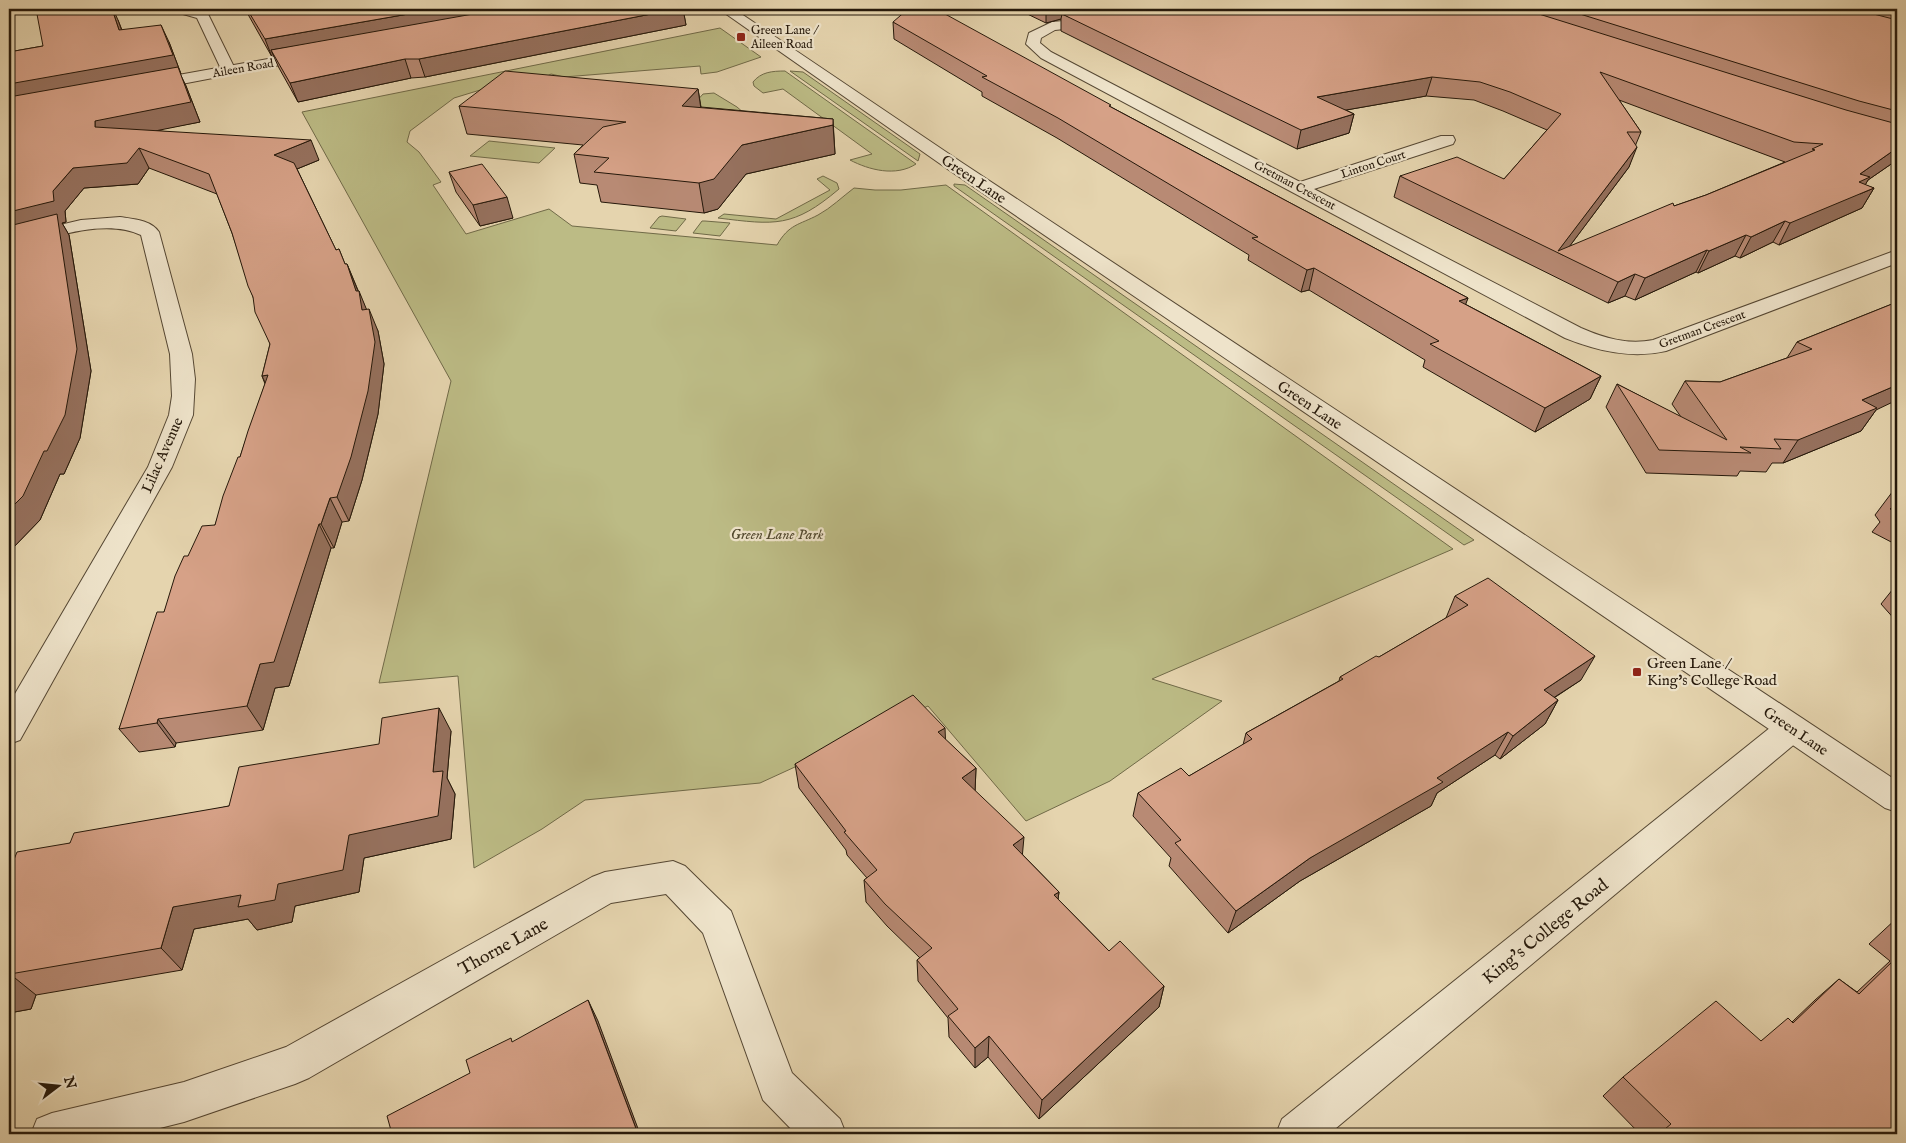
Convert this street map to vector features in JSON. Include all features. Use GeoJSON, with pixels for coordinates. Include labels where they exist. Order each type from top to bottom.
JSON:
{"type":"FeatureCollection","features":[{"type":"Feature","properties":{"kind":"street"},"geometry":{"type":"LineString","coordinates":[[181,9],[202,16],[228,71]]}},
{"type":"Feature","properties":{"kind":"street","name":"Green Lane"},"geometry":{"type":"LineString","coordinates":[[725,9],[955,166],[1897,798]]}},
{"type":"Feature","properties":{"kind":"street","name":"Gretman Crescent"},"geometry":{"type":"LineString","coordinates":[[1116,21],[1078,22],[1052,26],[1034,36],[1033,44],[1046,54],[1572,333],[1619,348],[1658,346],[1897,256]]}},
{"type":"Feature","properties":{"kind":"street","name":"Aileen Road"},"geometry":{"type":"LineString","coordinates":[[126,90],[325,53]]}},
{"type":"Feature","properties":{"kind":"street","name":"Linton Court"},"geometry":{"type":"LineString","coordinates":[[1300,188],[1447,140]]}},
{"type":"Feature","properties":{"kind":"street","name":"Lilac Avenue"},"geometry":{"type":"LineString","coordinates":[[9,243],[99,224],[136,225],[150,232],[181,354],[184,396],[175,432],[160,467],[9,732]]}},
{"type":"Feature","properties":{"kind":"street","name":"King's College Road"},"geometry":{"type":"LineString","coordinates":[[1297,1134],[1792,728]]}},
{"type":"Feature","properties":{"kind":"street","name":"Thorne Lane"},"geometry":{"type":"LineString","coordinates":[[52,1134],[184,1102],[295,1064],[606,888],[673,877],[718,923],[776,1086],[825,1134]]}},
{"type":"Feature","properties":{"kind":"green space","name":"Green Lane Park"},"geometry":{"type":"Polygon","coordinates":[[[720,28],[761,57],[717,72],[701,74],[700,66],[564,77],[551,74],[536,82],[490,87],[454,98],[410,131],[407,142],[419,152],[441,182],[433,185],[466,234],[549,209],[572,226],[777,245],[790,229],[823,212],[854,188],[901,190],[946,185],[1453,549],[1152,679],[1222,701],[1110,781],[1026,821],[928,706],[760,783],[585,800],[542,829],[474,868],[458,676],[379,683],[451,381],[302,112],[720,28]]]}},
{"type":"Feature","properties":{"kind":"green space"},"geometry":{"type":"Polygon","coordinates":[[[785,71],[916,164],[900,170],[883,171],[866,167],[850,160],[872,154],[783,89],[763,93],[754,86],[753,82],[763,74],[785,71]]]}},
{"type":"Feature","properties":{"kind":"green space"},"geometry":{"type":"Polygon","coordinates":[[[790,71],[803,72],[920,154],[918,161],[790,71]]]}},
{"type":"Feature","properties":{"kind":"green space"},"geometry":{"type":"Polygon","coordinates":[[[714,93],[737,107],[753,121],[745,131],[682,102],[695,103],[703,94],[714,93]]]}},
{"type":"Feature","properties":{"kind":"green space"},"geometry":{"type":"Polygon","coordinates":[[[489,141],[555,148],[539,163],[470,156],[489,141]]]}},
{"type":"Feature","properties":{"kind":"green space"},"geometry":{"type":"Polygon","coordinates":[[[823,176],[837,183],[839,189],[823,202],[796,217],[783,221],[769,222],[718,218],[724,214],[776,219],[830,190],[817,179],[823,176]]]}},
{"type":"Feature","properties":{"kind":"green space"},"geometry":{"type":"Polygon","coordinates":[[[954,184],[965,185],[1474,540],[1464,545],[954,186],[954,184]]]}},
{"type":"Feature","properties":{"kind":"green space"},"geometry":{"type":"Polygon","coordinates":[[[659,217],[686,219],[676,231],[650,228],[659,217]]]}},
{"type":"Feature","properties":{"kind":"green space"},"geometry":{"type":"Polygon","coordinates":[[[702,221],[730,223],[720,236],[693,233],[702,221]]]}},
{"type":"Feature","properties":{"kind":"building"},"geometry":{"type":"Polygon","coordinates":[[[36,9],[112,9],[119,30],[161,25],[173,55],[9,84],[9,52],[43,46],[36,9]]]}},
{"type":"Feature","properties":{"kind":"building"},"geometry":{"type":"Polygon","coordinates":[[[247,9],[437,9],[265,39],[247,9]]]}},
{"type":"Feature","properties":{"kind":"building"},"geometry":{"type":"Polygon","coordinates":[[[501,9],[677,9],[419,59],[405,59],[290,83],[271,50],[501,9]]]}},
{"type":"Feature","properties":{"kind":"building"},"geometry":{"type":"Polygon","coordinates":[[[908,9],[936,9],[1111,105],[1109,106],[1468,298],[1459,301],[1601,376],[1545,408],[1430,344],[1439,341],[1314,268],[1307,270],[1252,238],[1258,237],[1058,118],[982,77],[987,76],[893,22],[908,9]]]}},
{"type":"Feature","properties":{"kind":"building"},"geometry":{"type":"Polygon","coordinates":[[[1214,9],[1523,9],[1846,110],[1897,124],[1897,148],[1860,174],[1870,177],[1859,182],[1874,188],[1790,223],[1785,221],[1751,237],[1746,235],[1709,251],[1707,250],[1645,278],[1635,274],[1618,282],[1400,176],[1457,157],[1504,179],[1561,114],[1510,92],[1480,82],[1432,77],[1317,97],[1354,114],[1301,130],[1062,14],[1214,9]],[[1600,72],[1641,132],[1627,132],[1637,147],[1558,251],[1673,203],[1674,206],[1706,195],[1815,150],[1812,149],[1823,144],[1794,142],[1600,72]]]}},
{"type":"Feature","properties":{"kind":"building"},"geometry":{"type":"Polygon","coordinates":[[[1564,9],[1854,9],[1897,20],[1897,111],[1859,101],[1564,9]]]}},
{"type":"Feature","properties":{"kind":"building"},"geometry":{"type":"Polygon","coordinates":[[[178,67],[191,102],[95,121],[95,127],[311,140],[274,155],[294,163],[336,250],[339,249],[345,264],[347,264],[356,291],[359,291],[362,310],[369,309],[375,342],[368,391],[351,457],[337,497],[330,498],[321,524],[319,524],[274,662],[260,664],[247,706],[158,719],[157,723],[119,729],[157,612],[164,612],[175,576],[184,556],[188,556],[202,526],[215,525],[223,496],[238,457],[240,457],[268,375],[262,376],[270,344],[255,312],[253,297],[232,233],[209,174],[139,148],[127,163],[73,168],[53,191],[54,201],[9,212],[9,97],[178,67]]]}},
{"type":"Feature","properties":{"kind":"building"},"geometry":{"type":"Polygon","coordinates":[[[505,71],[698,89],[682,106],[833,119],[833,125],[742,145],[714,179],[699,183],[594,172],[609,158],[574,154],[603,127],[626,122],[459,106],[505,71]]]}},
{"type":"Feature","properties":{"kind":"building"},"geometry":{"type":"Polygon","coordinates":[[[482,164],[507,197],[473,205],[449,172],[482,164]]]}},
{"type":"Feature","properties":{"kind":"building"},"geometry":{"type":"Polygon","coordinates":[[[57,214],[77,349],[65,415],[47,451],[44,451],[23,496],[9,510],[9,226],[57,214]]]}},
{"type":"Feature","properties":{"kind":"building"},"geometry":{"type":"Polygon","coordinates":[[[1897,302],[1897,385],[1862,400],[1877,408],[1798,440],[1774,439],[1781,449],[1740,447],[1751,453],[1659,450],[1617,384],[1727,440],[1685,381],[1720,382],[1812,349],[1797,342],[1897,302]]]}},
{"type":"Feature","properties":{"kind":"building"},"geometry":{"type":"Polygon","coordinates":[[[1897,488],[1897,498],[1893,491],[1897,488]]]}},
{"type":"Feature","properties":{"kind":"building"},"geometry":{"type":"Polygon","coordinates":[[[1897,502],[1897,512],[1890,509],[1897,502]]]}},
{"type":"Feature","properties":{"kind":"building"},"geometry":{"type":"Polygon","coordinates":[[[1488,578],[1595,656],[1544,690],[1558,700],[1513,736],[1508,732],[1437,778],[1443,782],[1310,858],[1236,911],[1175,843],[1181,840],[1138,793],[1181,768],[1189,776],[1252,739],[1246,733],[1343,679],[1340,677],[1376,656],[1379,657],[1468,605],[1455,596],[1488,578]]]}},
{"type":"Feature","properties":{"kind":"building"},"geometry":{"type":"Polygon","coordinates":[[[913,695],[945,728],[938,732],[976,768],[962,778],[1024,837],[1013,845],[1059,892],[1054,895],[1109,951],[1120,941],[1164,986],[1042,1100],[989,1036],[975,1048],[948,1016],[958,1009],[917,960],[932,948],[885,904],[864,880],[877,870],[844,832],[846,831],[795,764],[913,695]]]}},
{"type":"Feature","properties":{"kind":"building"},"geometry":{"type":"Polygon","coordinates":[[[439,708],[433,772],[443,771],[438,816],[349,835],[343,870],[278,884],[275,900],[238,907],[241,895],[173,907],[161,948],[10,974],[9,977],[9,872],[17,852],[70,843],[74,833],[229,806],[239,767],[379,744],[382,718],[439,708]]]}},
{"type":"Feature","properties":{"kind":"building"},"geometry":{"type":"Polygon","coordinates":[[[1897,957],[1897,1134],[1659,1134],[1671,1124],[1623,1077],[1716,1001],[1761,1041],[1788,1018],[1793,1023],[1839,979],[1859,994],[1897,957]]]}},
{"type":"Feature","properties":{"kind":"building"},"geometry":{"type":"Polygon","coordinates":[[[588,1000],[638,1134],[392,1134],[387,1116],[470,1073],[466,1060],[511,1038],[512,1042],[588,1000]]]}},
{"type":"Feature","properties":{"kind":"place","name":"Green Lane / Aileen Road"},"geometry":{"type":"Point","coordinates":[741,37]}},
{"type":"Feature","properties":{"kind":"place","name":"Green Lane / King's College Road"},"geometry":{"type":"Point","coordinates":[1637,672]}}]}
